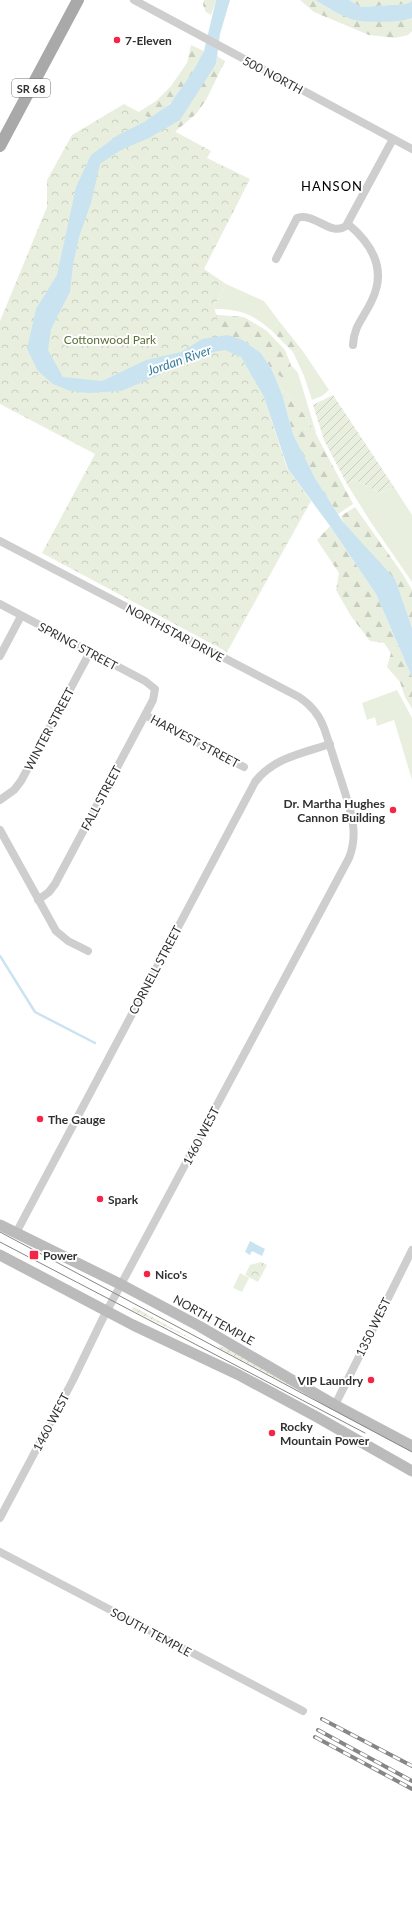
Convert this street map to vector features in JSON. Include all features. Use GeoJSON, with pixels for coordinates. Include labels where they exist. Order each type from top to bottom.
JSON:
{"type":"FeatureCollection","features":[{"type":"Feature","properties":{"kind":"main road","name":"SR 68"},"geometry":{"type":"LineString","coordinates":[[0,146],[78,0]]}},
{"type":"Feature","properties":{"kind":"main road","name":"NORTH TEMPLE"},"geometry":{"type":"LineString","coordinates":[[0,1225],[122,1285],[225,1340],[335,1404],[412,1446]]}},
{"type":"Feature","properties":{"kind":"main road"},"geometry":{"type":"LineString","coordinates":[[0,1255],[107,1312],[253,1382],[412,1472]]}},
{"type":"Feature","properties":{"kind":"street","name":"500 NORTH"},"geometry":{"type":"LineString","coordinates":[[134,0],[412,149]]}},
{"type":"Feature","properties":{"kind":"street"},"geometry":{"type":"LineString","coordinates":[[276,259],[297,218],[308,217],[336,229],[343,228],[348,224],[393,138]]}},
{"type":"Feature","properties":{"kind":"street"},"geometry":{"type":"LineString","coordinates":[[348,224],[361,234],[368,243],[373,252],[378,272],[376,291],[369,307],[357,324],[353,346]]}},
{"type":"Feature","properties":{"kind":"street","name":"NORTHSTAR DRIVE"},"geometry":{"type":"LineString","coordinates":[[0,541],[302,700],[312,707],[322,720],[330,744]]}},
{"type":"Feature","properties":{"kind":"street","name":"SPRING STREET"},"geometry":{"type":"LineString","coordinates":[[0,604],[145,681],[156,689]]}},
{"type":"Feature","properties":{"kind":"street"},"geometry":{"type":"LineString","coordinates":[[0,656],[21,616]]}},
{"type":"Feature","properties":{"kind":"street","name":"WINTER STREET"},"geometry":{"type":"LineString","coordinates":[[0,800],[14,790],[21,781],[90,652]]}},
{"type":"Feature","properties":{"kind":"street","name":"FALL STREET"},"geometry":{"type":"LineString","coordinates":[[38,900],[49,892],[56,884],[146,715],[155,697],[156,689]]}},
{"type":"Feature","properties":{"kind":"street","name":"HARVEST STREET"},"geometry":{"type":"LineString","coordinates":[[146,715],[244,767]]}},
{"type":"Feature","properties":{"kind":"street","name":"CORNELL STREET"},"geometry":{"type":"LineString","coordinates":[[16,1233],[255,782],[276,762],[330,744]]}},
{"type":"Feature","properties":{"kind":"street","name":"1460 WEST"},"geometry":{"type":"LineString","coordinates":[[0,1518],[107,1312],[349,858],[354,844],[354,829],[349,805],[330,744]]}},
{"type":"Feature","properties":{"kind":"street"},"geometry":{"type":"LineString","coordinates":[[0,830],[38,900],[60,935],[68,941],[88,951]]}},
{"type":"Feature","properties":{"kind":"street","name":"1350 WEST"},"geometry":{"type":"LineString","coordinates":[[335,1404],[412,1250]]}},
{"type":"Feature","properties":{"kind":"street","name":"SOUTH TEMPLE"},"geometry":{"type":"LineString","coordinates":[[0,1552],[303,1711]]}},
{"type":"Feature","properties":{"kind":"green space"},"geometry":{"type":"Polygon","coordinates":[[[204,0],[216,0],[211,15],[206,12],[203,5],[204,0]]]}},
{"type":"Feature","properties":{"kind":"green space"},"geometry":{"type":"Polygon","coordinates":[[[300,0],[315,0],[331,10],[407,20],[412,18],[412,31],[408,35],[395,38],[369,35],[314,12],[300,0]]]}},
{"type":"Feature","properties":{"kind":"green space"},"geometry":{"type":"Polygon","coordinates":[[[349,0],[412,1],[406,4],[361,7],[349,0]]]}},
{"type":"Feature","properties":{"kind":"green space"},"geometry":{"type":"Polygon","coordinates":[[[191,45],[204,51],[193,72],[180,92],[172,101],[154,116],[143,122],[104,134],[156,101],[171,86],[187,63],[191,45]]]}},
{"type":"Feature","properties":{"kind":"green space"},"geometry":{"type":"Polygon","coordinates":[[[217,56],[225,61],[206,100],[196,114],[177,130],[167,144],[79,237],[216,64],[217,56]]]}},
{"type":"Feature","properties":{"kind":"green space","name":"Cottonwood Park"},"geometry":{"type":"Polygon","coordinates":[[[124,104],[211,151],[207,158],[250,179],[204,269],[226,284],[214,306],[225,349],[241,357],[252,375],[264,397],[287,468],[311,501],[227,652],[42,553],[95,454],[0,404],[0,321],[47,207],[47,180],[72,135],[124,104]]]}},
{"type":"Feature","properties":{"kind":"green space"},"geometry":{"type":"Polygon","coordinates":[[[226,284],[264,301],[279,321],[271,330],[252,316],[239,311],[215,309],[214,306],[226,284]]]}},
{"type":"Feature","properties":{"kind":"green space"},"geometry":{"type":"Polygon","coordinates":[[[206,314],[244,317],[267,331],[285,350],[291,365],[284,379],[272,370],[261,353],[243,340],[68,357],[206,314]]]}},
{"type":"Feature","properties":{"kind":"green space"},"geometry":{"type":"Polygon","coordinates":[[[279,321],[302,350],[293,352],[271,330],[279,321]]]}},
{"type":"Feature","properties":{"kind":"green space"},"geometry":{"type":"Polygon","coordinates":[[[302,350],[329,390],[322,396],[312,400],[304,376],[293,352],[302,350]]]}},
{"type":"Feature","properties":{"kind":"green space"},"geometry":{"type":"Polygon","coordinates":[[[291,365],[298,373],[317,436],[303,413],[283,390],[282,394],[272,370],[284,378],[291,365]]]}},
{"type":"Feature","properties":{"kind":"green space"},"geometry":{"type":"Polygon","coordinates":[[[283,390],[303,413],[353,504],[338,514],[315,478],[293,434],[282,394],[283,390]]]}},
{"type":"Feature","properties":{"kind":"green space"},"geometry":{"type":"Polygon","coordinates":[[[333,395],[394,487],[380,493],[355,480],[347,484],[324,440],[313,405],[333,395]]]}},
{"type":"Feature","properties":{"kind":"green space"},"geometry":{"type":"Polygon","coordinates":[[[355,480],[380,493],[394,487],[412,515],[412,582],[370,521],[347,484],[355,480]]]}},
{"type":"Feature","properties":{"kind":"green space"},"geometry":{"type":"Polygon","coordinates":[[[355,507],[402,573],[412,590],[412,628],[408,617],[343,522],[341,516],[355,507]]]}},
{"type":"Feature","properties":{"kind":"green space"},"geometry":{"type":"Polygon","coordinates":[[[330,526],[376,594],[412,677],[412,709],[405,697],[400,682],[387,667],[391,653],[384,643],[370,641],[351,616],[336,590],[339,573],[317,540],[330,526]]]}},
{"type":"Feature","properties":{"kind":"green space"},"geometry":{"type":"Polygon","coordinates":[[[397,690],[412,718],[412,780],[394,720],[377,726],[375,717],[367,720],[362,703],[397,690]]]}},
{"type":"Feature","properties":{"kind":"green space"},"geometry":{"type":"Polygon","coordinates":[[[261,1262],[267,1265],[258,1282],[245,1275],[250,1265],[261,1262]]]}},
{"type":"Feature","properties":{"kind":"green space"},"geometry":{"type":"Polygon","coordinates":[[[240,1273],[249,1278],[242,1292],[233,1288],[240,1273]]]}},
{"type":"Feature","properties":{"kind":"green space"},"geometry":{"type":"Polygon","coordinates":[[[134,1307],[201,1344],[132,1310],[134,1307]]]}},
{"type":"Feature","properties":{"kind":"green space"},"geometry":{"type":"Polygon","coordinates":[[[219,1346],[235,1351],[314,1399],[219,1348],[219,1346]]]}},
{"type":"Feature","properties":{"kind":"water","name":"Jordan River"},"geometry":{"type":"Polygon","coordinates":[[[216,0],[230,0],[220,34],[216,64],[180,120],[149,138],[121,150],[100,164],[91,203],[79,237],[73,265],[70,292],[51,329],[48,350],[63,377],[102,381],[146,360],[181,352],[202,339],[227,335],[243,340],[261,353],[272,370],[282,394],[293,434],[315,478],[343,522],[395,579],[412,628],[412,677],[376,594],[330,526],[288,469],[264,397],[241,357],[225,350],[202,354],[155,377],[121,391],[88,393],[70,391],[53,384],[38,371],[27,349],[36,309],[57,275],[76,187],[91,155],[118,135],[144,122],[170,104],[192,73],[204,51],[216,0]]]}},
{"type":"Feature","properties":{"kind":"water"},"geometry":{"type":"Polygon","coordinates":[[[315,0],[349,0],[361,7],[406,4],[412,1],[412,18],[391,22],[372,22],[351,19],[315,0]]]}},
{"type":"Feature","properties":{"kind":"water"},"geometry":{"type":"Polygon","coordinates":[[[250,1241],[265,1249],[262,1256],[252,1251],[250,1255],[245,1252],[250,1241]]]}},
{"type":"Feature","properties":{"kind":"waterway"},"geometry":{"type":"LineString","coordinates":[[0,956],[35,1012],[95,1043]]}},
{"type":"Feature","properties":{"kind":"tram line"},"geometry":{"type":"LineString","coordinates":[[0,1232],[412,1452]]}},
{"type":"Feature","properties":{"kind":"tram line"},"geometry":{"type":"LineString","coordinates":[[0,1242],[365,1433]]}},
{"type":"Feature","properties":{"kind":"railway"},"geometry":{"type":"LineString","coordinates":[[322,1719],[412,1766]]}},
{"type":"Feature","properties":{"kind":"railway"},"geometry":{"type":"LineString","coordinates":[[318,1730],[412,1781]]}},
{"type":"Feature","properties":{"kind":"railway"},"geometry":{"type":"LineString","coordinates":[[315,1737],[412,1789]]}},
{"type":"Feature","properties":{"kind":"place","name":"7-Eleven"},"geometry":{"type":"Point","coordinates":[117,40]}},
{"type":"Feature","properties":{"kind":"place","name":"Dr. Martha Hughes Cannon Building"},"geometry":{"type":"Point","coordinates":[393,810]}},
{"type":"Feature","properties":{"kind":"place","name":"The Gauge"},"geometry":{"type":"Point","coordinates":[40,1119]}},
{"type":"Feature","properties":{"kind":"place","name":"Spark"},"geometry":{"type":"Point","coordinates":[100,1199]}},
{"type":"Feature","properties":{"kind":"place","name":"Power"},"geometry":{"type":"Point","coordinates":[34,1255]}},
{"type":"Feature","properties":{"kind":"place","name":"Nico's"},"geometry":{"type":"Point","coordinates":[147,1274]}},
{"type":"Feature","properties":{"kind":"place","name":"VIP Laundry"},"geometry":{"type":"Point","coordinates":[371,1380]}},
{"type":"Feature","properties":{"kind":"place","name":"Rocky Mountain Power"},"geometry":{"type":"Point","coordinates":[272,1433]}},
{"type":"Feature","properties":{"kind":"district","name":"HANSON"},"geometry":{"type":"Point","coordinates":[332,186]}}]}
